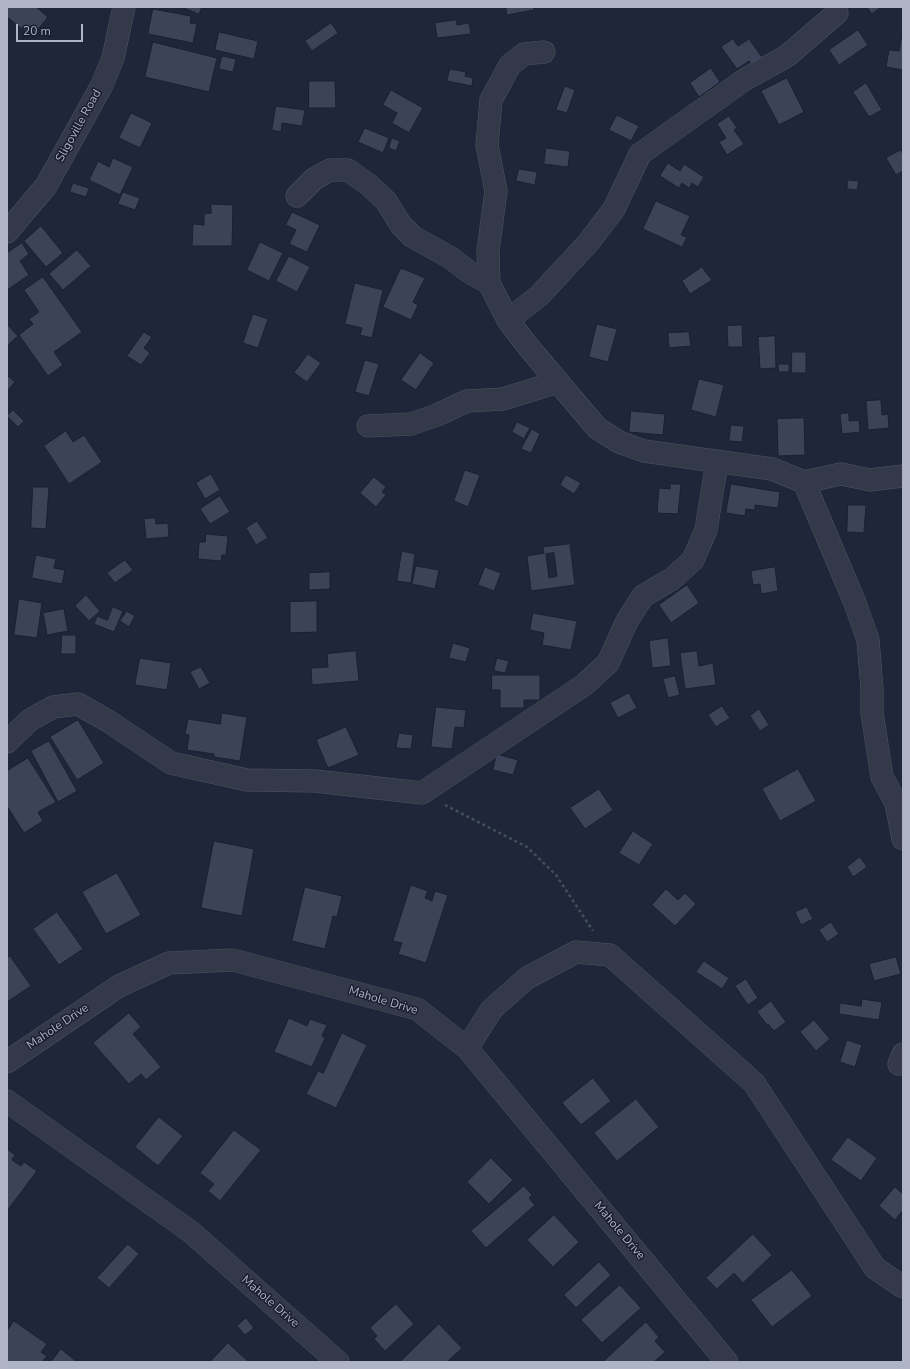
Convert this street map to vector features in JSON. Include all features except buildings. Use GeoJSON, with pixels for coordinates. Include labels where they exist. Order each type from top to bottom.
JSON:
{"type":"FeatureCollection","features":[{"type":"Feature","properties":{"kind":"street","name":"Sligoville Road"},"geometry":{"type":"LineString","coordinates":[[7,232],[46,186],[102,85],[113,58],[124,7]]}},
{"type":"Feature","properties":{"kind":"street"},"geometry":{"type":"LineString","coordinates":[[508,320],[538,296],[588,243],[614,209],[640,154],[744,80],[787,56],[837,13]]}},
{"type":"Feature","properties":{"kind":"street"},"geometry":{"type":"LineString","coordinates":[[544,52],[524,54],[510,65],[491,100],[487,145],[496,191],[488,251],[489,283],[508,320],[558,382],[597,428],[619,442],[644,451],[772,469],[804,482],[842,474],[870,480],[903,476]]}},
{"type":"Feature","properties":{"kind":"street"},"geometry":{"type":"LineString","coordinates":[[298,196],[314,179],[330,170],[348,170],[369,185],[386,201],[401,225],[413,237],[451,258],[469,272],[489,283]]}},
{"type":"Feature","properties":{"kind":"street"},"geometry":{"type":"LineString","coordinates":[[368,426],[411,424],[437,415],[467,401],[503,398],[558,382]]}},
{"type":"Feature","properties":{"kind":"street"},"geometry":{"type":"LineString","coordinates":[[7,742],[30,720],[53,707],[78,704],[108,721],[171,763],[247,780],[314,781],[422,793],[578,689],[608,663],[627,621],[643,596],[672,579],[693,560],[706,530],[717,462]]}},
{"type":"Feature","properties":{"kind":"street"},"geometry":{"type":"LineString","coordinates":[[804,482],[855,603],[868,640],[872,689],[872,713],[880,766],[882,777],[896,803],[903,839]]}},
{"type":"Feature","properties":{"kind":"street"},"geometry":{"type":"LineString","coordinates":[[467,1048],[492,1009],[527,978],[576,952],[610,955],[754,1083],[875,1268],[903,1287]]}},
{"type":"Feature","properties":{"kind":"street","name":"Mahole Drive"},"geometry":{"type":"LineString","coordinates":[[7,1062],[119,986],[169,963],[233,960],[417,1009],[467,1048],[727,1362]]}},
{"type":"Feature","properties":{"kind":"street","name":"Mahole Drive"},"geometry":{"type":"LineString","coordinates":[[7,1101],[191,1232],[338,1362]]}},
{"type":"Feature","properties":{"kind":"path"},"geometry":{"type":"LineString","coordinates":[[422,793],[527,847],[556,875],[579,912],[610,955]]}}]}
